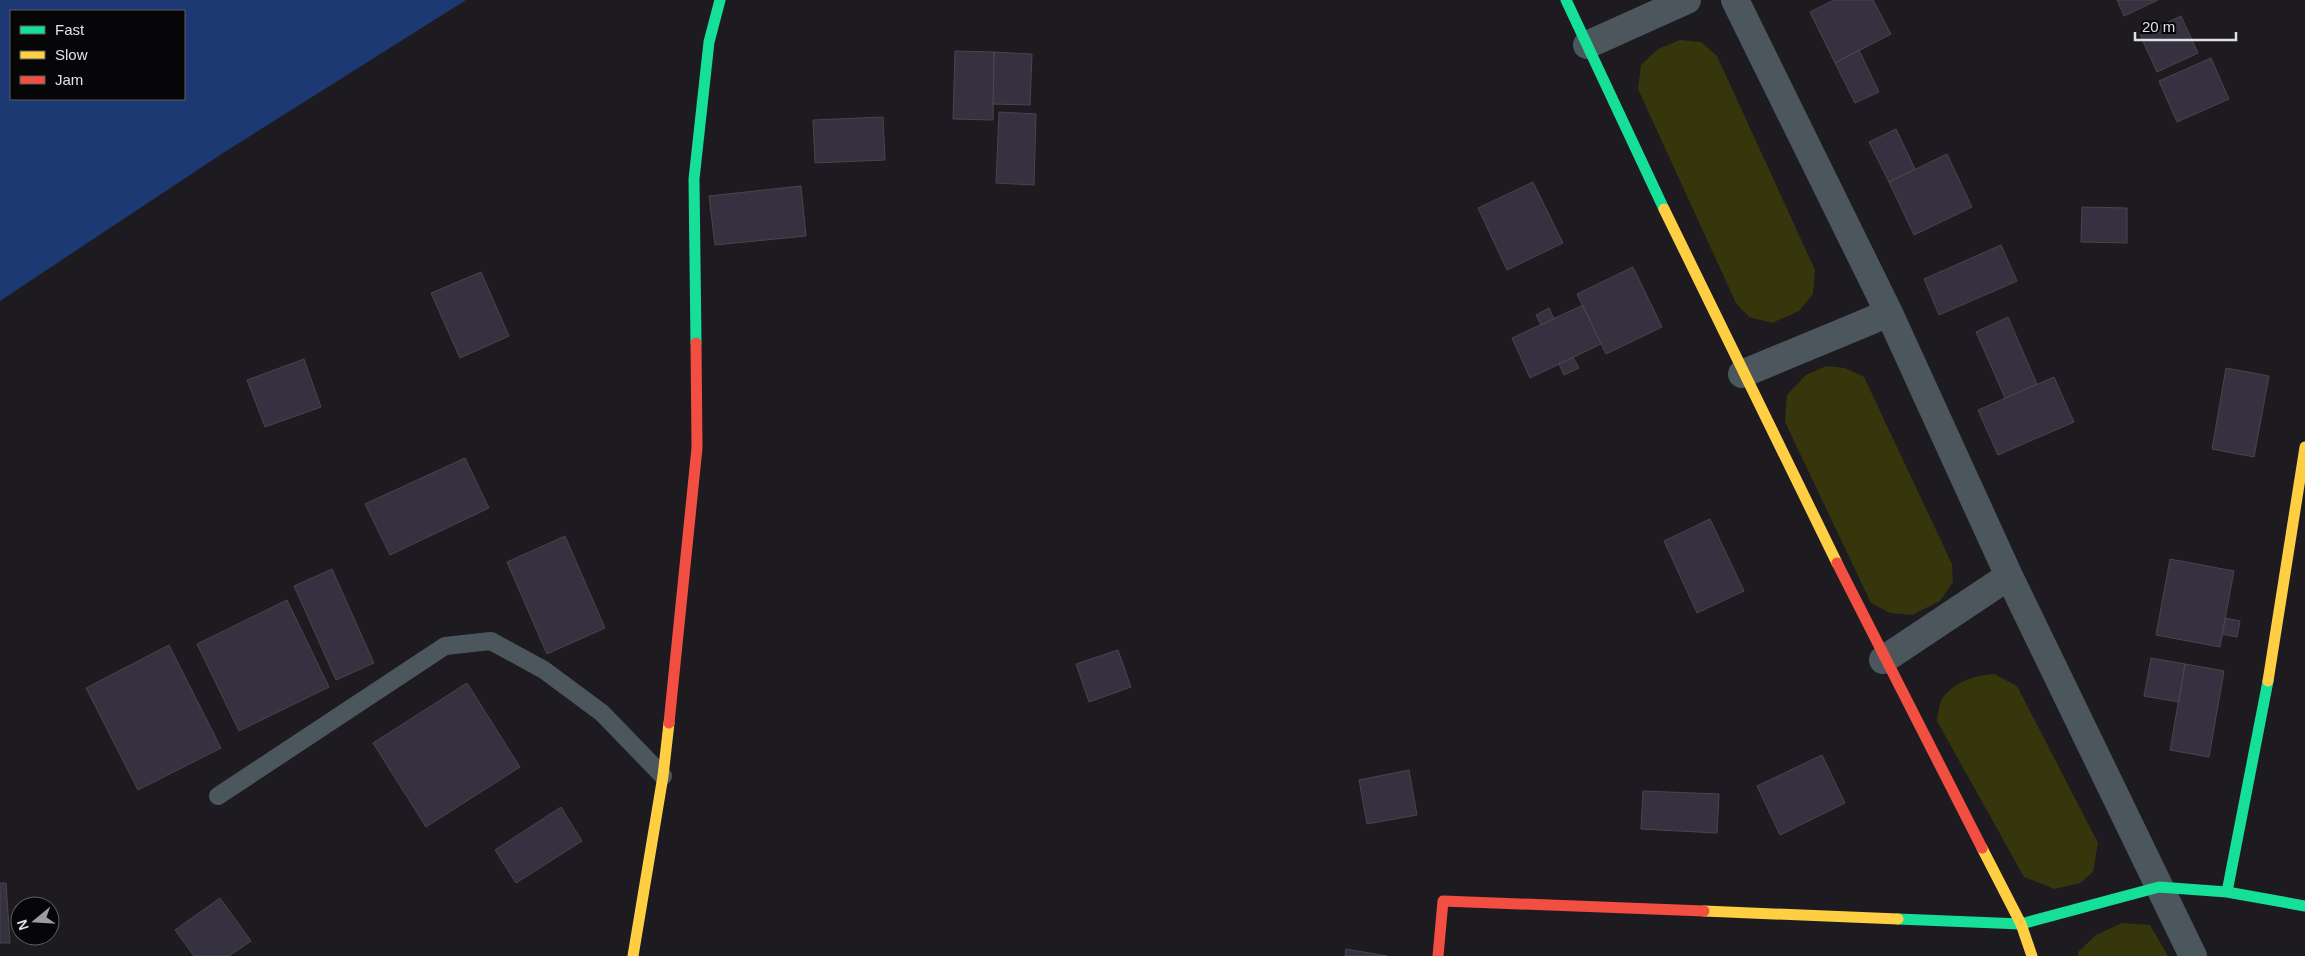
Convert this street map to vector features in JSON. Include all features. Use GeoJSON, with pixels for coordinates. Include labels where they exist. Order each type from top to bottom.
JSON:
{"type":"FeatureCollection","features":[{"type":"Feature","properties":{"kind":"street"},"geometry":{"type":"LineString","coordinates":[[633,956],[663,776],[697,448],[694,179],[709,42],[720,0]]}},
{"type":"Feature","properties":{"kind":"street"},"geometry":{"type":"LineString","coordinates":[[1566,0],[1742,374],[1883,660],[2021,924],[2032,956]]}},
{"type":"Feature","properties":{"kind":"street"},"geometry":{"type":"LineString","coordinates":[[1587,45],[1687,0]]}},
{"type":"Feature","properties":{"kind":"street"},"geometry":{"type":"LineString","coordinates":[[1735,0],[1888,313],[2010,576],[2193,956]]}},
{"type":"Feature","properties":{"kind":"street"},"geometry":{"type":"LineString","coordinates":[[1742,374],[1888,313]]}},
{"type":"Feature","properties":{"kind":"street"},"geometry":{"type":"LineString","coordinates":[[2227,892],[2277,632],[2305,447]]}},
{"type":"Feature","properties":{"kind":"street"},"geometry":{"type":"LineString","coordinates":[[1883,660],[2010,576]]}},
{"type":"Feature","properties":{"kind":"street"},"geometry":{"type":"LineString","coordinates":[[1438,956],[1442,901],[2021,924],[2159,887],[2227,892],[2305,906]]}},
{"type":"Feature","properties":{"kind":"lane"},"geometry":{"type":"LineString","coordinates":[[218,796],[445,646],[491,640],[544,670],[602,713],[663,776]]}},
{"type":"Feature","properties":{"kind":"shaded area"},"geometry":{"type":"Polygon","coordinates":[[[1680,40],[1701,42],[1717,56],[1815,270],[1813,294],[1799,311],[1772,323],[1749,317],[1736,303],[1638,89],[1641,65],[1658,49],[1680,40]]]}},
{"type":"Feature","properties":{"kind":"shaded area"},"geometry":{"type":"Polygon","coordinates":[[[1826,366],[1845,368],[1864,377],[1952,564],[1953,582],[1940,601],[1912,615],[1890,613],[1871,603],[1785,422],[1787,395],[1806,375],[1826,366]]]}},
{"type":"Feature","properties":{"kind":"shaded area"},"geometry":{"type":"Polygon","coordinates":[[[1994,674],[2017,686],[2098,843],[2093,872],[2080,883],[2055,889],[2024,877],[1937,721],[1941,701],[1953,688],[1965,680],[1994,674]]]}},
{"type":"Feature","properties":{"kind":"shaded area"},"geometry":{"type":"Polygon","coordinates":[[[2122,923],[2150,925],[2168,956],[2078,956],[2078,952],[2096,935],[2122,923]]]}},
{"type":"Feature","properties":{"kind":"water"},"geometry":{"type":"Polygon","coordinates":[[[0,0],[466,0],[223,153],[0,301],[0,0]]]}},
{"type":"Feature","properties":{"kind":"building"},"geometry":{"type":"Polygon","coordinates":[[[1834,0],[1873,0],[1891,34],[1835,63],[1810,12],[1834,0]]]}},
{"type":"Feature","properties":{"kind":"building"},"geometry":{"type":"Polygon","coordinates":[[[2117,0],[2158,0],[2124,16],[2117,0]]]}},
{"type":"Feature","properties":{"kind":"building"},"geometry":{"type":"Polygon","coordinates":[[[2181,16],[2198,53],[2157,72],[2140,35],[2181,16]]]}},
{"type":"Feature","properties":{"kind":"building"},"geometry":{"type":"Polygon","coordinates":[[[1859,50],[1879,92],[1855,103],[1835,63],[1859,50]]]}},
{"type":"Feature","properties":{"kind":"building"},"geometry":{"type":"Polygon","coordinates":[[[955,51],[994,52],[993,120],[953,119],[955,51]]]}},
{"type":"Feature","properties":{"kind":"building"},"geometry":{"type":"Polygon","coordinates":[[[994,52],[1032,54],[1030,105],[993,104],[994,52]]]}},
{"type":"Feature","properties":{"kind":"building"},"geometry":{"type":"Polygon","coordinates":[[[2211,58],[2229,99],[2177,122],[2159,81],[2211,58]]]}},
{"type":"Feature","properties":{"kind":"building"},"geometry":{"type":"Polygon","coordinates":[[[999,112],[1036,114],[1034,185],[996,183],[999,112]]]}},
{"type":"Feature","properties":{"kind":"building"},"geometry":{"type":"Polygon","coordinates":[[[883,117],[885,160],[815,163],[813,120],[883,117]]]}},
{"type":"Feature","properties":{"kind":"building"},"geometry":{"type":"Polygon","coordinates":[[[1896,129],[1915,169],[1889,182],[1869,142],[1896,129]]]}},
{"type":"Feature","properties":{"kind":"building"},"geometry":{"type":"Polygon","coordinates":[[[1947,154],[1972,207],[1914,235],[1889,182],[1947,154]]]}},
{"type":"Feature","properties":{"kind":"building"},"geometry":{"type":"Polygon","coordinates":[[[1533,182],[1563,243],[1507,270],[1478,208],[1533,182]]]}},
{"type":"Feature","properties":{"kind":"building"},"geometry":{"type":"Polygon","coordinates":[[[801,186],[806,236],[715,245],[709,196],[801,186]]]}},
{"type":"Feature","properties":{"kind":"building"},"geometry":{"type":"Polygon","coordinates":[[[2082,207],[2127,208],[2127,243],[2081,242],[2082,207]]]}},
{"type":"Feature","properties":{"kind":"building"},"geometry":{"type":"Polygon","coordinates":[[[2001,245],[2017,281],[1939,315],[1924,279],[2001,245]]]}},
{"type":"Feature","properties":{"kind":"building"},"geometry":{"type":"Polygon","coordinates":[[[1633,267],[1662,327],[1606,354],[1577,294],[1633,267]]]}},
{"type":"Feature","properties":{"kind":"building"},"geometry":{"type":"Polygon","coordinates":[[[481,272],[509,336],[460,358],[431,293],[481,272]]]}},
{"type":"Feature","properties":{"kind":"building"},"geometry":{"type":"Polygon","coordinates":[[[1583,305],[1601,344],[1530,378],[1512,338],[1583,305]]]}},
{"type":"Feature","properties":{"kind":"building"},"geometry":{"type":"Polygon","coordinates":[[[1549,308],[1554,319],[1541,325],[1536,315],[1549,308]]]}},
{"type":"Feature","properties":{"kind":"building"},"geometry":{"type":"Polygon","coordinates":[[[2008,317],[2037,384],[2005,398],[1976,332],[2008,317]]]}},
{"type":"Feature","properties":{"kind":"building"},"geometry":{"type":"Polygon","coordinates":[[[1573,357],[1579,368],[1564,375],[1559,364],[1573,357]]]}},
{"type":"Feature","properties":{"kind":"building"},"geometry":{"type":"Polygon","coordinates":[[[304,359],[321,407],[265,427],[247,380],[304,359]]]}},
{"type":"Feature","properties":{"kind":"building"},"geometry":{"type":"Polygon","coordinates":[[[2226,368],[2269,376],[2254,457],[2212,449],[2226,368]]]}},
{"type":"Feature","properties":{"kind":"building"},"geometry":{"type":"Polygon","coordinates":[[[2054,377],[2074,422],[1998,455],[1978,410],[2054,377]]]}},
{"type":"Feature","properties":{"kind":"building"},"geometry":{"type":"Polygon","coordinates":[[[465,458],[489,508],[390,555],[365,504],[465,458]]]}},
{"type":"Feature","properties":{"kind":"building"},"geometry":{"type":"Polygon","coordinates":[[[1710,519],[1744,591],[1697,613],[1664,541],[1710,519]]]}},
{"type":"Feature","properties":{"kind":"building"},"geometry":{"type":"Polygon","coordinates":[[[565,536],[605,628],[547,654],[507,562],[565,536]]]}},
{"type":"Feature","properties":{"kind":"building"},"geometry":{"type":"Polygon","coordinates":[[[2170,559],[2234,571],[2220,647],[2156,635],[2170,559]]]}},
{"type":"Feature","properties":{"kind":"building"},"geometry":{"type":"Polygon","coordinates":[[[332,569],[374,663],[336,680],[294,586],[332,569]]]}},
{"type":"Feature","properties":{"kind":"building"},"geometry":{"type":"Polygon","coordinates":[[[287,600],[329,687],[239,731],[197,644],[287,600]]]}},
{"type":"Feature","properties":{"kind":"building"},"geometry":{"type":"Polygon","coordinates":[[[2225,618],[2240,621],[2237,637],[2222,634],[2225,618]]]}},
{"type":"Feature","properties":{"kind":"building"},"geometry":{"type":"Polygon","coordinates":[[[169,645],[221,748],[138,790],[86,688],[169,645]]]}},
{"type":"Feature","properties":{"kind":"building"},"geometry":{"type":"Polygon","coordinates":[[[1118,650],[1131,687],[1089,702],[1076,664],[1118,650]]]}},
{"type":"Feature","properties":{"kind":"building"},"geometry":{"type":"Polygon","coordinates":[[[2151,658],[2185,664],[2179,702],[2144,696],[2151,658]]]}},
{"type":"Feature","properties":{"kind":"building"},"geometry":{"type":"Polygon","coordinates":[[[2185,664],[2224,671],[2209,757],[2170,750],[2185,664]]]}},
{"type":"Feature","properties":{"kind":"building"},"geometry":{"type":"Polygon","coordinates":[[[467,683],[520,767],[426,827],[373,743],[467,683]]]}},
{"type":"Feature","properties":{"kind":"building"},"geometry":{"type":"Polygon","coordinates":[[[1822,755],[1845,803],[1780,835],[1757,786],[1822,755]]]}},
{"type":"Feature","properties":{"kind":"building"},"geometry":{"type":"Polygon","coordinates":[[[1409,770],[1417,815],[1367,824],[1359,780],[1409,770]]]}},
{"type":"Feature","properties":{"kind":"building"},"geometry":{"type":"Polygon","coordinates":[[[1643,791],[1719,794],[1717,833],[1641,829],[1643,791]]]}},
{"type":"Feature","properties":{"kind":"building"},"geometry":{"type":"Polygon","coordinates":[[[561,807],[582,841],[516,883],[495,850],[561,807]]]}},
{"type":"Feature","properties":{"kind":"building"},"geometry":{"type":"Polygon","coordinates":[[[0,883],[6,883],[10,943],[0,943],[0,883]]]}},
{"type":"Feature","properties":{"kind":"building"},"geometry":{"type":"Polygon","coordinates":[[[220,898],[251,941],[229,956],[194,956],[175,930],[220,898]]]}},
{"type":"Feature","properties":{"kind":"building"},"geometry":{"type":"Polygon","coordinates":[[[1346,949],[1387,956],[1345,956],[1346,949]]]}},
{"type":"Feature","properties":{"kind":"traffic: fast"},"geometry":{"type":"LineString","coordinates":[[696,343],[694,179],[709,42],[720,0]]}},
{"type":"Feature","properties":{"kind":"traffic: fast"},"geometry":{"type":"LineString","coordinates":[[1566,0],[1664,209]]}},
{"type":"Feature","properties":{"kind":"traffic: fast"},"geometry":{"type":"LineString","coordinates":[[2227,892],[2268,681]]}},
{"type":"Feature","properties":{"kind":"traffic: fast"},"geometry":{"type":"LineString","coordinates":[[1898,919],[2021,924],[2159,887],[2227,892],[2305,906]]}},
{"type":"Feature","properties":{"kind":"traffic: slow"},"geometry":{"type":"LineString","coordinates":[[1664,209],[1837,563]]}},
{"type":"Feature","properties":{"kind":"traffic: slow"},"geometry":{"type":"LineString","coordinates":[[2268,681],[2305,447]]}},
{"type":"Feature","properties":{"kind":"traffic: slow"},"geometry":{"type":"LineString","coordinates":[[633,956],[663,776],[669,723]]}},
{"type":"Feature","properties":{"kind":"traffic: slow"},"geometry":{"type":"LineString","coordinates":[[1982,848],[2021,924],[2032,956]]}},
{"type":"Feature","properties":{"kind":"traffic: slow"},"geometry":{"type":"LineString","coordinates":[[1704,911],[1898,919]]}},
{"type":"Feature","properties":{"kind":"traffic: jam"},"geometry":{"type":"LineString","coordinates":[[669,723],[697,448],[696,343]]}},
{"type":"Feature","properties":{"kind":"traffic: jam"},"geometry":{"type":"LineString","coordinates":[[1837,563],[1982,848]]}},
{"type":"Feature","properties":{"kind":"traffic: jam"},"geometry":{"type":"LineString","coordinates":[[1438,956],[1443,901],[1704,911]]}}]}
